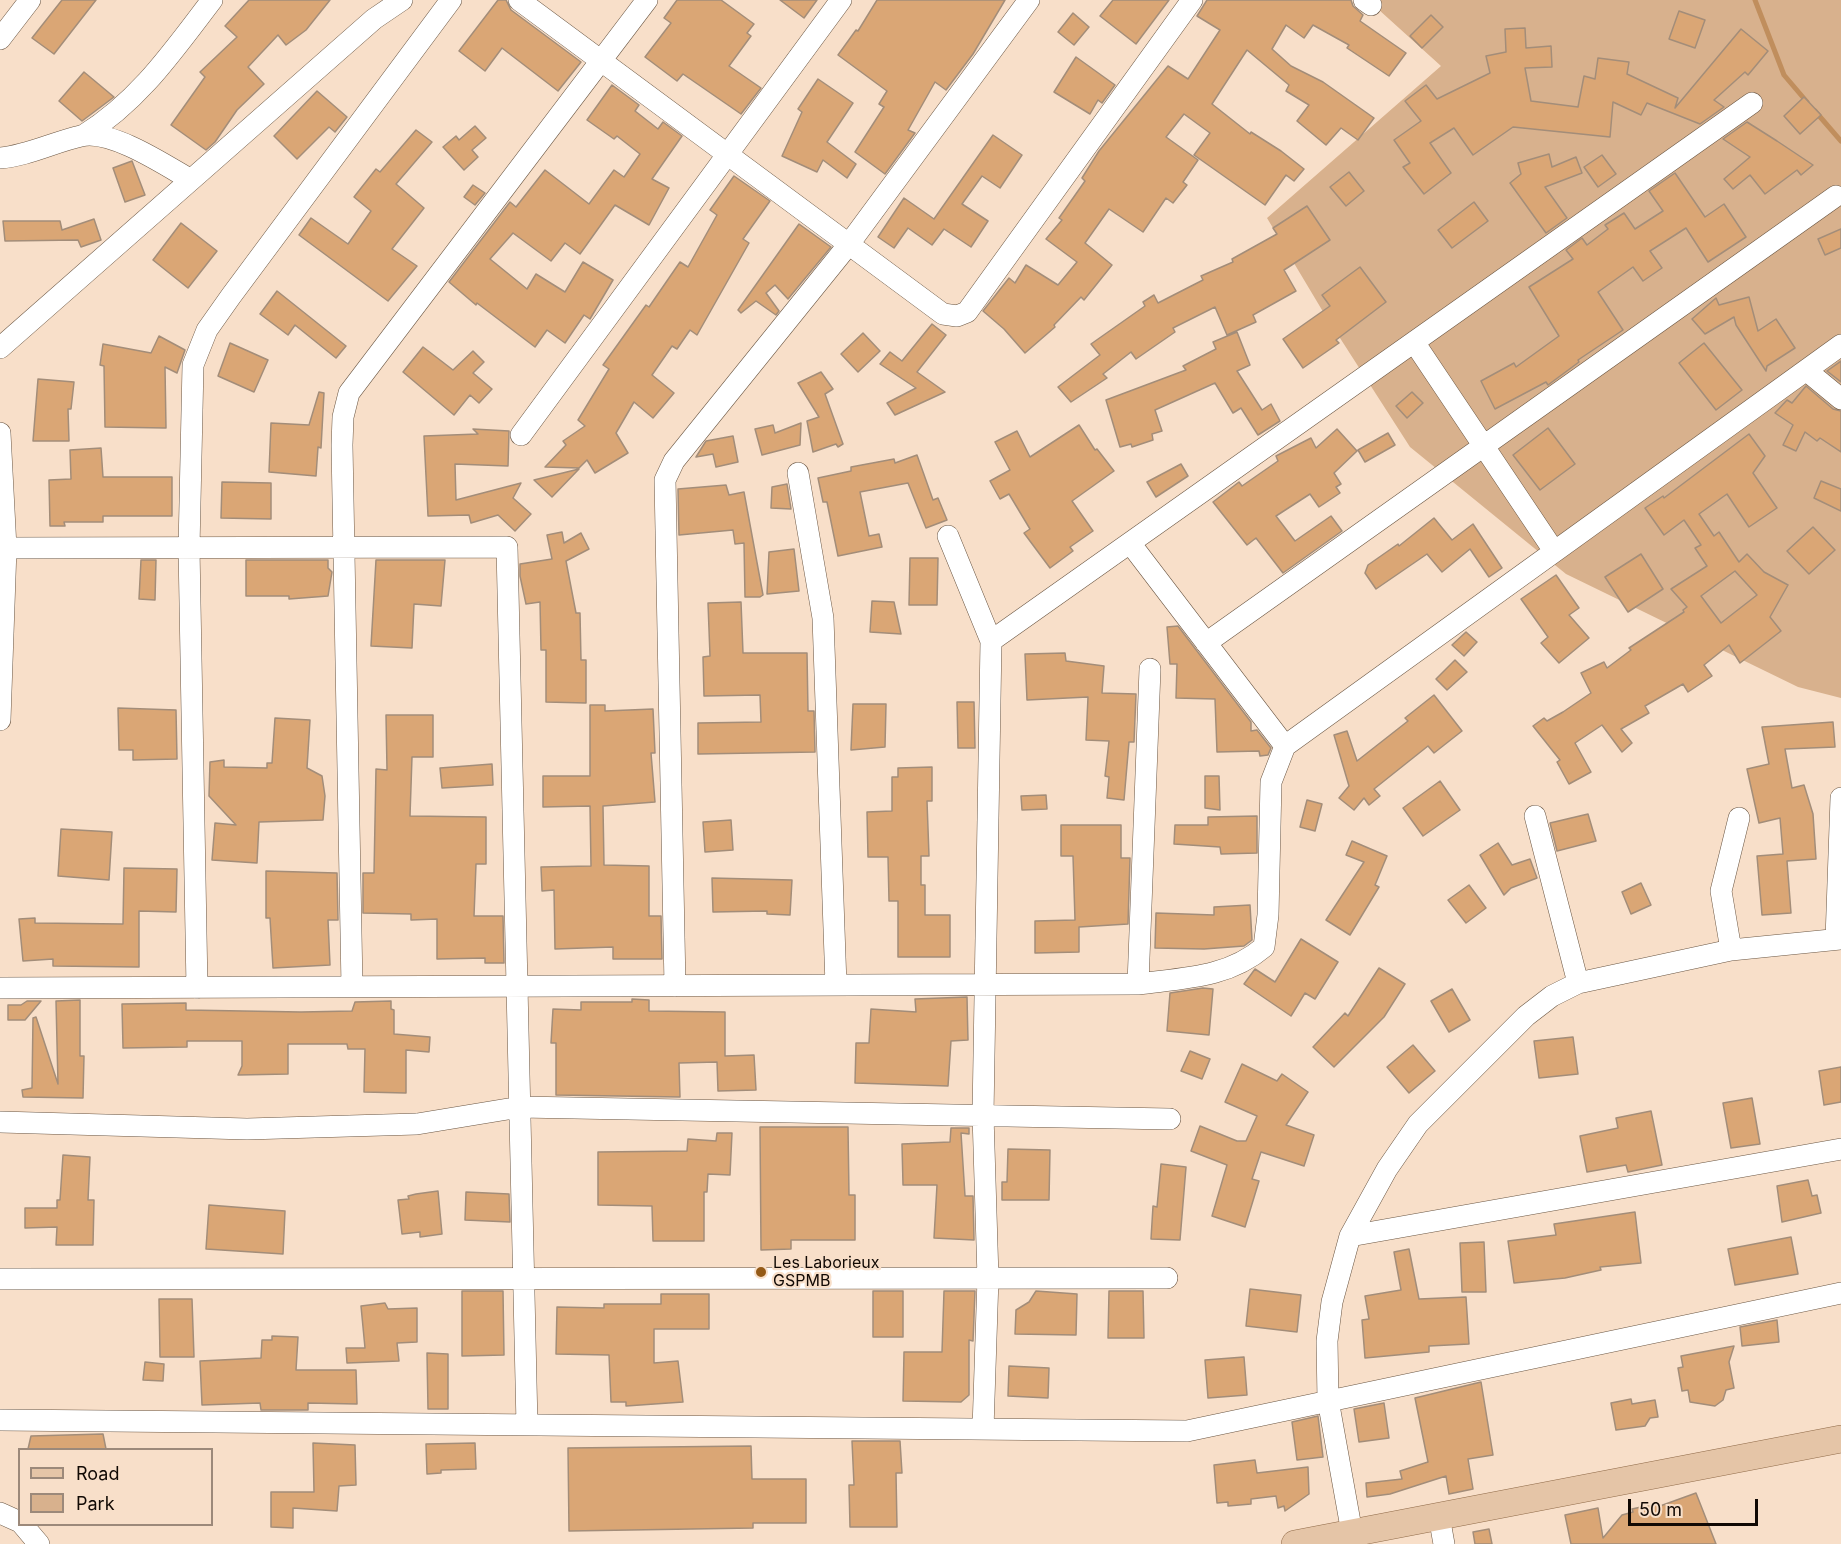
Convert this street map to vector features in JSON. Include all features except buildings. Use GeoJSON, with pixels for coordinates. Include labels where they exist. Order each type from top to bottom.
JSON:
{"type":"FeatureCollection","features":[{"type":"Feature","properties":{"kind":"main road"},"geometry":{"type":"LineString","coordinates":[[1295,1544],[1841,1439]]}},
{"type":"Feature","properties":{"kind":"street"},"geometry":{"type":"LineString","coordinates":[[0,39],[30,0]]}},
{"type":"Feature","properties":{"kind":"street"},"geometry":{"type":"LineString","coordinates":[[0,158],[84,135],[129,102],[152,78],[212,0]]}},
{"type":"Feature","properties":{"kind":"street"},"geometry":{"type":"LineString","coordinates":[[0,348],[375,19],[402,0]]}},
{"type":"Feature","properties":{"kind":"street"},"geometry":{"type":"LineString","coordinates":[[197,988],[189,548],[193,365],[207,330],[451,0]]}},
{"type":"Feature","properties":{"kind":"street"},"geometry":{"type":"LineString","coordinates":[[519,0],[943,314],[957,316],[967,312],[1192,0]]}},
{"type":"Feature","properties":{"kind":"street"},"geometry":{"type":"LineString","coordinates":[[352,987],[343,417],[349,393],[648,0]]}},
{"type":"Feature","properties":{"kind":"street"},"geometry":{"type":"LineString","coordinates":[[521,435],[841,0]]}},
{"type":"Feature","properties":{"kind":"street"},"geometry":{"type":"LineString","coordinates":[[675,986],[665,480],[674,461],[849,244],[1029,0]]}},
{"type":"Feature","properties":{"kind":"street"},"geometry":{"type":"LineString","coordinates":[[991,641],[1752,103]]}},
{"type":"Feature","properties":{"kind":"street"},"geometry":{"type":"LineString","coordinates":[[84,135],[110,139],[136,150],[191,180]]}},
{"type":"Feature","properties":{"kind":"street"},"geometry":{"type":"LineString","coordinates":[[1206,643],[1836,196]]}},
{"type":"Feature","properties":{"kind":"street"},"geometry":{"type":"LineString","coordinates":[[1414,342],[1554,551]]}},
{"type":"Feature","properties":{"kind":"street"},"geometry":{"type":"LineString","coordinates":[[0,988],[1138,984],[1221,973],[1251,958],[1264,947],[1268,915],[1271,782],[1285,746],[1841,345]]}},
{"type":"Feature","properties":{"kind":"street"},"geometry":{"type":"LineString","coordinates":[[1807,371],[1841,399]]}},
{"type":"Feature","properties":{"kind":"street"},"geometry":{"type":"LineString","coordinates":[[0,433],[3,548],[0,720]]}},
{"type":"Feature","properties":{"kind":"street"},"geometry":{"type":"LineString","coordinates":[[798,473],[824,618],[836,985]]}},
{"type":"Feature","properties":{"kind":"street"},"geometry":{"type":"LineString","coordinates":[[948,536],[991,641],[983,1115],[988,1278],[983,1429]]}},
{"type":"Feature","properties":{"kind":"street"},"geometry":{"type":"LineString","coordinates":[[1130,543],[1285,746]]}},
{"type":"Feature","properties":{"kind":"street"},"geometry":{"type":"LineString","coordinates":[[3,548],[507,547],[527,1425]]}},
{"type":"Feature","properties":{"kind":"street"},"geometry":{"type":"LineString","coordinates":[[1138,984],[1150,669]]}},
{"type":"Feature","properties":{"kind":"street"},"geometry":{"type":"LineString","coordinates":[[1352,1533],[1328,1400],[1327,1341],[1332,1302],[1350,1236],[1387,1169],[1418,1124],[1526,1016],[1552,996],[1578,983],[1731,950],[1839,939],[1841,798]]}},
{"type":"Feature","properties":{"kind":"street"},"geometry":{"type":"LineString","coordinates":[[1535,816],[1578,983]]}},
{"type":"Feature","properties":{"kind":"street"},"geometry":{"type":"LineString","coordinates":[[1731,950],[1721,891],[1738,818]]}},
{"type":"Feature","properties":{"kind":"street"},"geometry":{"type":"LineString","coordinates":[[0,1122],[247,1129],[417,1124],[520,1107],[1170,1119]]}},
{"type":"Feature","properties":{"kind":"street"},"geometry":{"type":"LineString","coordinates":[[1350,1236],[1841,1149]]}},
{"type":"Feature","properties":{"kind":"street"},"geometry":{"type":"LineString","coordinates":[[0,1279],[1167,1278]]}},
{"type":"Feature","properties":{"kind":"street"},"geometry":{"type":"LineString","coordinates":[[0,1420],[1187,1431],[1841,1293]]}},
{"type":"Feature","properties":{"kind":"street"},"geometry":{"type":"LineString","coordinates":[[0,1513],[18,1522]]}},
{"type":"Feature","properties":{"kind":"street"},"geometry":{"type":"LineString","coordinates":[[1439,1516],[1444,1544]]}},
{"type":"Feature","properties":{"kind":"street"},"geometry":{"type":"LineString","coordinates":[[24,1526],[39,1544]]}},
{"type":"Feature","properties":{"kind":"green space"},"geometry":{"type":"Polygon","coordinates":[[[1368,0],[1841,0],[1841,698],[1798,687],[1566,574],[1410,447],[1322,310],[1267,218],[1441,66],[1368,0]]]}},
{"type":"Feature","properties":{"kind":"waterway"},"geometry":{"type":"LineString","coordinates":[[1755,0],[1784,75],[1807,102]]}},
{"type":"Feature","properties":{"kind":"waterway"},"geometry":{"type":"LineString","coordinates":[[1815,111],[1841,141]]}},
{"type":"Feature","properties":{"kind":"place","name":"Les Laborieux GSPMB"},"geometry":{"type":"Point","coordinates":[761,1272]}}]}
